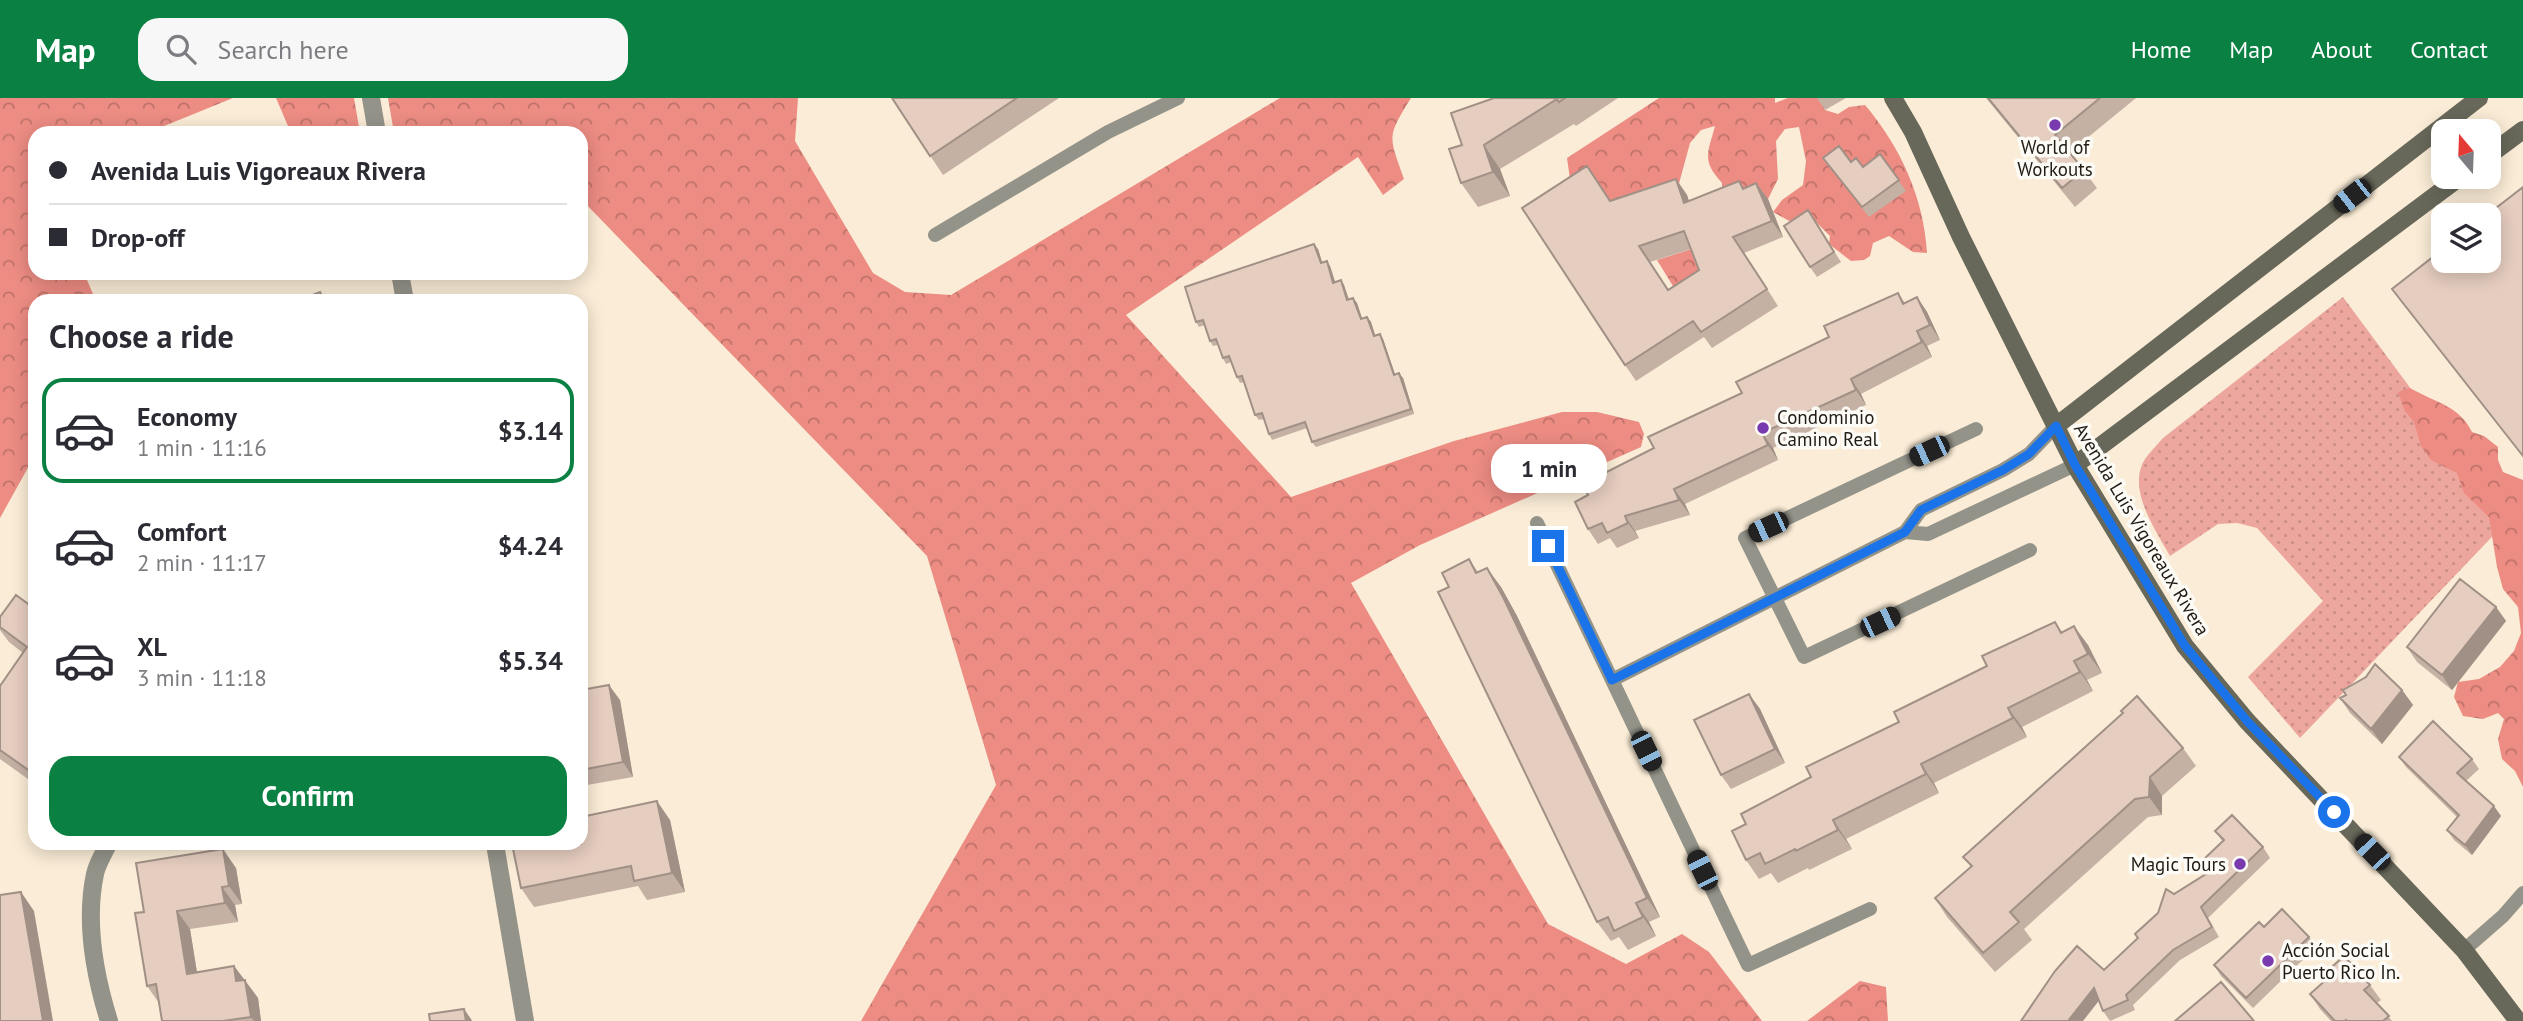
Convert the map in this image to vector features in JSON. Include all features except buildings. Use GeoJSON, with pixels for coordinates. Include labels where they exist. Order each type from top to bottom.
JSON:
{"type":"FeatureCollection","features":[{"type":"Feature","properties":{"kind":"main road","name":"Avenida Luis Vigoreaux Rivera"},"geometry":{"type":"LineString","coordinates":[[1893,98],[1913,132],[1961,237],[2075,465],[2185,646],[2247,721],[2464,950],[2518,1021]]}},
{"type":"Feature","properties":{"kind":"main road"},"geometry":{"type":"LineString","coordinates":[[2056,426],[2479,98]]}},
{"type":"Feature","properties":{"kind":"main road"},"geometry":{"type":"LineString","coordinates":[[2501,146],[2523,130]]}},
{"type":"Feature","properties":{"kind":"main road"},"geometry":{"type":"LineString","coordinates":[[2075,465],[2444,189]]}},
{"type":"Feature","properties":{"kind":"street"},"geometry":{"type":"LineString","coordinates":[[371,98],[376,126]]}},
{"type":"Feature","properties":{"kind":"street"},"geometry":{"type":"LineString","coordinates":[[105,850],[95,873],[92,936],[101,996],[109,1021]]}},
{"type":"Feature","properties":{"kind":"street"},"geometry":{"type":"LineString","coordinates":[[496,850],[525,1021]]}},
{"type":"Feature","properties":{"kind":"lane"},"geometry":{"type":"LineString","coordinates":[[935,235],[1108,132],[1178,98]]}},
{"type":"Feature","properties":{"kind":"lane"},"geometry":{"type":"LineString","coordinates":[[1612,680],[1905,532],[1921,510],[2003,470],[2029,454],[2056,426]]}},
{"type":"Feature","properties":{"kind":"lane"},"geometry":{"type":"LineString","coordinates":[[1976,429],[1745,538],[1804,657],[2030,550]]}},
{"type":"Feature","properties":{"kind":"lane"},"geometry":{"type":"LineString","coordinates":[[1905,532],[1928,534],[2075,465]]}},
{"type":"Feature","properties":{"kind":"lane"},"geometry":{"type":"LineString","coordinates":[[1537,523],[1748,965],[1870,909]]}},
{"type":"Feature","properties":{"kind":"lane"},"geometry":{"type":"LineString","coordinates":[[2464,950],[2503,916],[2523,894]]}},
{"type":"Feature","properties":{"kind":"shaded area"},"geometry":{"type":"Polygon","coordinates":[[[2343,297],[2508,520],[2300,738],[2248,677],[2323,601],[2257,528],[2237,523],[2218,524],[2170,556],[2145,509],[2139,483],[2140,471],[2145,459],[2163,438],[2343,297]]]}},
{"type":"Feature","properties":{"kind":"green space"},"geometry":{"type":"Polygon","coordinates":[[[0,98],[233,98],[164,126],[28,126],[28,280],[87,280],[93,294],[28,294],[28,468],[0,518],[0,98]]]}},
{"type":"Feature","properties":{"kind":"green space"},"geometry":{"type":"Polygon","coordinates":[[[276,98],[354,98],[359,126],[288,126],[276,98]]]}},
{"type":"Feature","properties":{"kind":"green space"},"geometry":{"type":"Polygon","coordinates":[[[388,98],[798,98],[795,141],[873,273],[905,292],[951,295],[1280,98],[1411,98],[1397,121],[1392,137],[1404,179],[1383,195],[1358,157],[1126,315],[1291,497],[1454,441],[1562,412],[1597,412],[1639,422],[1644,434],[1641,447],[1420,545],[1351,583],[1548,924],[1626,964],[1682,934],[1709,952],[1762,1021],[861,1021],[996,785],[927,556],[588,206],[588,126],[393,126],[388,98]]]}},
{"type":"Feature","properties":{"kind":"green space"},"geometry":{"type":"Polygon","coordinates":[[[1659,98],[1775,98],[1775,103],[1788,98],[1819,98],[1825,110],[1838,114],[1849,107],[1865,105],[1889,138],[1908,174],[1921,212],[1927,253],[1913,252],[1889,236],[1873,243],[1870,256],[1864,260],[1851,261],[1829,244],[1830,236],[1815,221],[1802,228],[1773,212],[1782,200],[1803,185],[1806,161],[1799,127],[1785,129],[1776,141],[1778,179],[1768,199],[1754,205],[1722,197],[1722,183],[1711,168],[1708,156],[1715,126],[1701,130],[1690,143],[1677,191],[1642,248],[1597,181],[1570,179],[1567,158],[1659,98]]]}},
{"type":"Feature","properties":{"kind":"green space"},"geometry":{"type":"Polygon","coordinates":[[[1695,248],[1742,326],[1740,331],[1735,324],[1684,304],[1657,260],[1695,248]]]}},
{"type":"Feature","properties":{"kind":"green space"},"geometry":{"type":"Polygon","coordinates":[[[2410,388],[2461,416],[2472,432],[2484,436],[2498,447],[2498,460],[2503,472],[2523,480],[2523,787],[2515,771],[2502,759],[2498,739],[2504,719],[2498,713],[2483,719],[2463,716],[2454,697],[2458,682],[2479,679],[2500,667],[2514,651],[2521,633],[2518,607],[2503,589],[2489,517],[2464,493],[2457,473],[2431,460],[2421,446],[2414,422],[2405,411],[2398,392],[2410,388]]]}},
{"type":"Feature","properties":{"kind":"green space"},"geometry":{"type":"Polygon","coordinates":[[[1860,981],[1886,987],[1888,1021],[1807,1021],[1860,981]]]}},
{"type":"Feature","properties":{"kind":"place","name":"World of Workouts"},"geometry":{"type":"Point","coordinates":[2055,125]}},
{"type":"Feature","properties":{"kind":"place","name":"Condominio Camino Real"},"geometry":{"type":"Point","coordinates":[1763,428]}},
{"type":"Feature","properties":{"kind":"place","name":"Magic Tours"},"geometry":{"type":"Point","coordinates":[2240,864]}},
{"type":"Feature","properties":{"kind":"place","name":"Acción Social Puerto Rico In."},"geometry":{"type":"Point","coordinates":[2268,961]}},
{"type":"Feature","properties":{"kind":"route"},"geometry":{"type":"LineString","coordinates":[[1548,546],[1612,680],[1905,532],[1921,510],[2003,470],[2029,454],[2056,426],[2075,465],[2185,646],[2247,721],[2334,812]]}}]}
